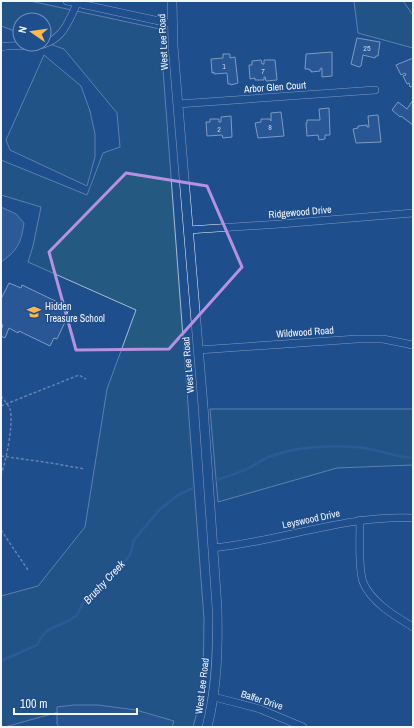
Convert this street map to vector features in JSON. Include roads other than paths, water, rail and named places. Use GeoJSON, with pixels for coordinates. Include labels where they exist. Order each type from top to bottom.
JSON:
{"type":"FeatureCollection","features":[{"type":"Feature","properties":{"kind":"street"},"geometry":{"type":"LineString","coordinates":[[67,1],[172,24]]}},
{"type":"Feature","properties":{"kind":"street","name":"West Lee Road"},"geometry":{"type":"LineString","coordinates":[[172,1],[172,24],[213,548],[218,639],[214,697],[207,727]]}},
{"type":"Feature","properties":{"kind":"street"},"geometry":{"type":"LineString","coordinates":[[1,47],[40,45],[51,41],[59,36],[66,28],[78,3]]}},
{"type":"Feature","properties":{"kind":"street","name":"Arbor Glen Court"},"geometry":{"type":"LineString","coordinates":[[178,104],[375,90]]}},
{"type":"Feature","properties":{"kind":"street","name":"Ridgewood Drive"},"geometry":{"type":"LineString","coordinates":[[188,230],[413,213]]}},
{"type":"Feature","properties":{"kind":"street","name":"Wildwood Road"},"geometry":{"type":"LineString","coordinates":[[198,350],[357,339],[383,339],[413,345]]}},
{"type":"Feature","properties":{"kind":"street","name":"Leyswood Drive"},"geometry":{"type":"LineString","coordinates":[[213,548],[236,545],[339,523],[376,518],[413,518]]}},
{"type":"Feature","properties":{"kind":"street"},"geometry":{"type":"LineString","coordinates":[[360,520],[361,570],[366,587],[378,602],[413,627]]}},
{"type":"Feature","properties":{"kind":"street","name":"Balfer Drive"},"geometry":{"type":"LineString","coordinates":[[214,697],[260,709],[303,727]]}},
{"type":"Feature","properties":{"kind":"waterway","name":"Brushy Creek"},"geometry":{"type":"LineString","coordinates":[[217,480],[245,470],[268,457],[300,449],[345,446],[370,449],[413,458]]}},
{"type":"Feature","properties":{"kind":"waterway","name":"Brushy Creek"},"geometry":{"type":"LineString","coordinates":[[1,661],[37,645],[48,630],[77,615],[83,603],[105,584],[130,555],[134,540],[159,510],[178,495],[193,488]]}},
{"type":"Feature","properties":{"kind":"place","name":"Hidden Treasure School"},"geometry":{"type":"Point","coordinates":[34,312]}}]}
